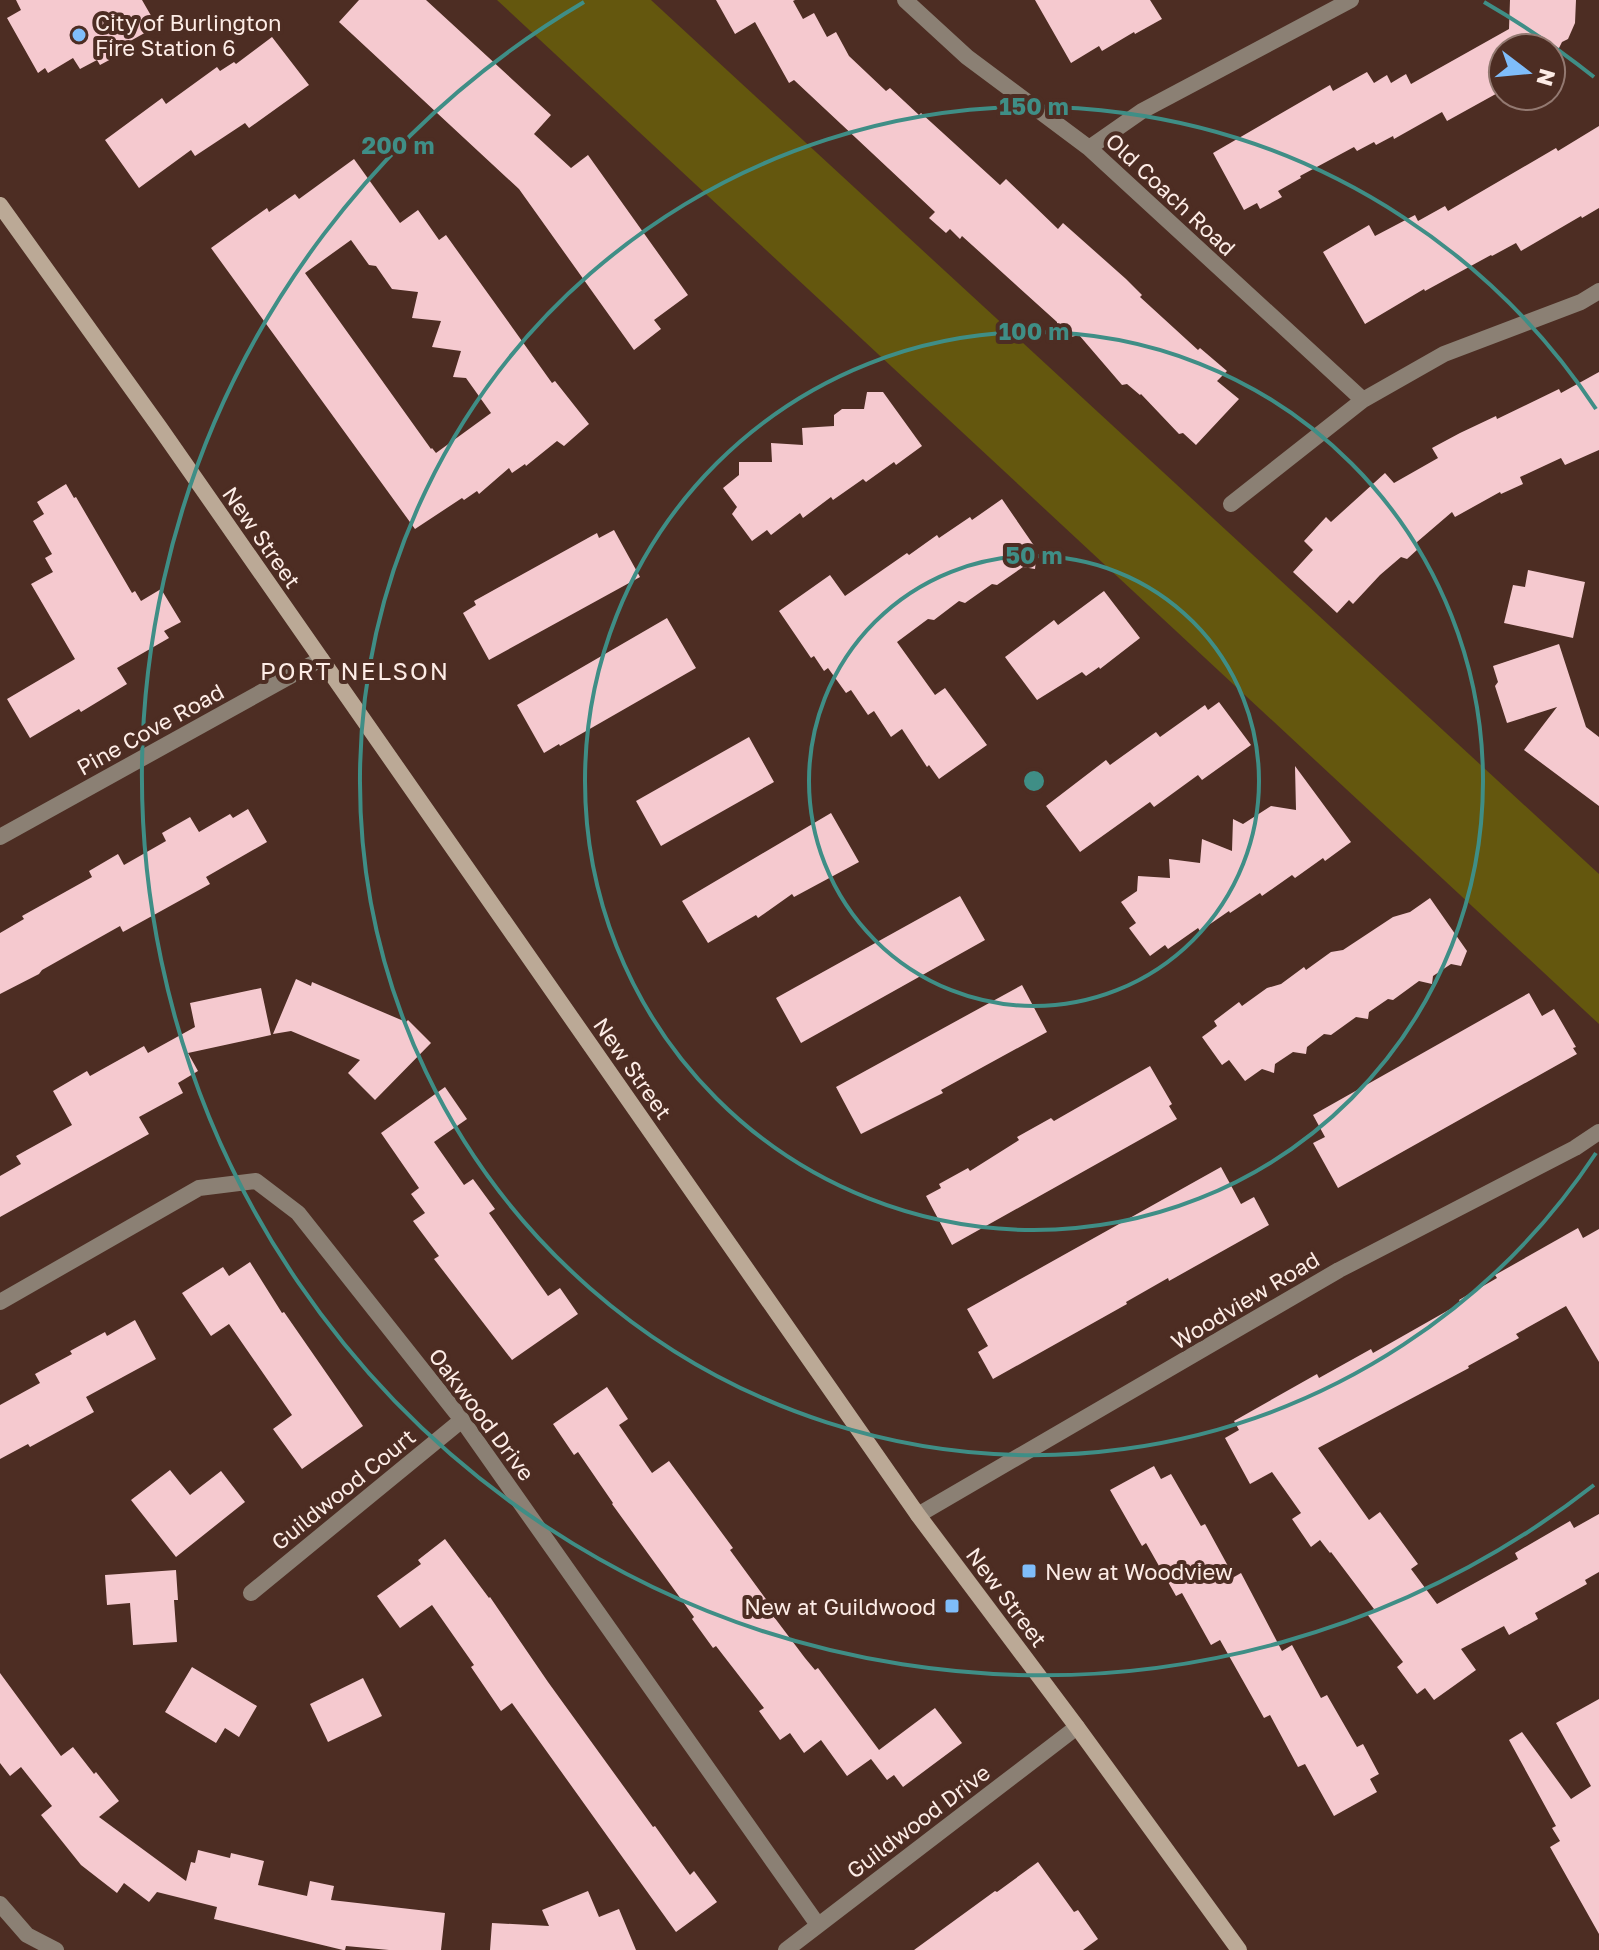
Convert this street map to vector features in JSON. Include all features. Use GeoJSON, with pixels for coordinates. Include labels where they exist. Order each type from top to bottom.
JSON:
{"type":"FeatureCollection","features":[{"type":"Feature","properties":{"kind":"main road","name":"New Street"},"geometry":{"type":"LineString","coordinates":[[0,205],[160,428],[918,1515],[1239,1950]]}},
{"type":"Feature","properties":{"kind":"street","name":"Old Coach Road"},"geometry":{"type":"LineString","coordinates":[[905,0],[967,57],[1089,148],[1363,400]]}},
{"type":"Feature","properties":{"kind":"street"},"geometry":{"type":"LineString","coordinates":[[1089,148],[1142,111],[1351,0]]}},
{"type":"Feature","properties":{"kind":"street"},"geometry":{"type":"LineString","coordinates":[[1231,504],[1363,400],[1444,354],[1581,302],[1599,291]]}},
{"type":"Feature","properties":{"kind":"street","name":"Pine Cove Road"},"geometry":{"type":"LineString","coordinates":[[0,837],[321,659]]}},
{"type":"Feature","properties":{"kind":"street","name":"Woodview Road"},"geometry":{"type":"LineString","coordinates":[[918,1515],[1339,1270],[1575,1148],[1599,1132]]}},
{"type":"Feature","properties":{"kind":"street","name":"Oakwood Drive"},"geometry":{"type":"LineString","coordinates":[[0,1302],[199,1188],[256,1181],[298,1213],[462,1420],[818,1925]]}},
{"type":"Feature","properties":{"kind":"street","name":"Guildwood Court"},"geometry":{"type":"LineString","coordinates":[[251,1593],[462,1420]]}},
{"type":"Feature","properties":{"kind":"street","name":"Guildwood Drive"},"geometry":{"type":"LineString","coordinates":[[786,1950],[1077,1727]]}},
{"type":"Feature","properties":{"kind":"street"},"geometry":{"type":"LineString","coordinates":[[0,1904],[27,1935],[56,1950]]}},
{"type":"Feature","properties":{"kind":"shaded area"},"geometry":{"type":"Polygon","coordinates":[[[497,0],[651,0],[1599,874],[1599,1024],[497,0]]]}},
{"type":"Feature","properties":{"kind":"building","name":"City of Burlington Fire Station 6"},"geometry":{"type":"Polygon","coordinates":[[[16,0],[142,0],[157,26],[125,44],[128,50],[100,65],[97,60],[80,69],[73,58],[48,73],[45,68],[38,73],[7,18],[21,10],[16,0]]]}},
{"type":"Feature","properties":{"kind":"building"},"geometry":{"type":"Polygon","coordinates":[[[359,0],[426,0],[551,115],[534,134],[571,168],[588,155],[688,295],[654,320],[661,329],[634,350],[519,189],[339,22],[359,0]]]}},
{"type":"Feature","properties":{"kind":"building"},"geometry":{"type":"Polygon","coordinates":[[[716,0],[795,0],[803,19],[814,13],[827,37],[836,32],[849,56],[886,91],[890,88],[919,115],[921,113],[1000,185],[1006,179],[1058,229],[1063,223],[1126,279],[1142,295],[1140,297],[1198,350],[1200,348],[1227,371],[1217,381],[1239,399],[1196,445],[1183,433],[1179,434],[1141,394],[1127,384],[1122,385],[1079,335],[1071,337],[962,236],[960,239],[950,229],[946,233],[929,218],[935,212],[794,80],[789,83],[755,22],[735,34],[716,0]]]}},
{"type":"Feature","properties":{"kind":"building"},"geometry":{"type":"Polygon","coordinates":[[[1035,0],[1150,0],[1162,19],[1102,51],[1099,46],[1071,63],[1035,0]]]}},
{"type":"Feature","properties":{"kind":"building"},"geometry":{"type":"Polygon","coordinates":[[[1510,0],[1576,0],[1575,23],[1567,40],[1567,32],[1504,32],[1509,29],[1510,0]]]}},
{"type":"Feature","properties":{"kind":"building"},"geometry":{"type":"Polygon","coordinates":[[[272,37],[309,85],[249,128],[245,123],[195,156],[191,150],[139,188],[105,140],[162,98],[166,104],[217,67],[220,71],[234,62],[236,64],[272,37]]]}},
{"type":"Feature","properties":{"kind":"building"},"geometry":{"type":"Polygon","coordinates":[[[1487,41],[1487,99],[1447,121],[1442,112],[1394,139],[1393,136],[1376,145],[1374,142],[1357,151],[1354,147],[1300,176],[1278,191],[1282,197],[1260,209],[1257,203],[1244,210],[1213,153],[1330,85],[1333,91],[1367,72],[1374,83],[1387,75],[1391,83],[1406,74],[1411,84],[1487,41]]]}},
{"type":"Feature","properties":{"kind":"building"},"geometry":{"type":"Polygon","coordinates":[[[1599,126],[1599,208],[1521,251],[1516,243],[1491,255],[1365,324],[1323,252],[1369,225],[1375,236],[1415,215],[1418,221],[1445,206],[1448,211],[1599,126]]]}},
{"type":"Feature","properties":{"kind":"building"},"geometry":{"type":"Polygon","coordinates":[[[354,159],[400,223],[418,210],[439,240],[446,235],[552,383],[555,381],[589,424],[564,446],[557,441],[526,466],[512,473],[509,468],[479,494],[477,491],[464,500],[462,498],[415,529],[211,248],[267,208],[269,212],[295,194],[299,199],[354,159]],[[351,240],[305,273],[436,453],[491,413],[466,378],[453,377],[461,351],[432,347],[441,321],[412,318],[418,292],[392,289],[376,266],[369,265],[351,240]]]}},
{"type":"Feature","properties":{"kind":"building"},"geometry":{"type":"Polygon","coordinates":[[[1599,372],[1599,450],[1565,465],[1561,458],[1520,477],[1523,484],[1500,492],[1455,517],[1452,512],[1417,542],[1418,549],[1407,559],[1401,557],[1353,604],[1349,600],[1337,613],[1293,572],[1313,550],[1304,541],[1326,517],[1331,522],[1385,473],[1394,483],[1438,458],[1432,448],[1559,389],[1561,393],[1599,372]]]}},
{"type":"Feature","properties":{"kind":"building"},"geometry":{"type":"Polygon","coordinates":[[[867,392],[883,392],[922,446],[866,482],[863,479],[833,500],[831,497],[803,518],[800,513],[771,535],[767,530],[752,541],[732,514],[737,507],[723,488],[739,475],[739,462],[772,462],[771,443],[803,445],[802,428],[834,426],[834,415],[842,409],[864,409],[867,392]]]}},
{"type":"Feature","properties":{"kind":"building"},"geometry":{"type":"Polygon","coordinates":[[[66,484],[132,593],[135,591],[141,601],[161,589],[181,622],[164,631],[169,638],[117,668],[127,684],[30,738],[7,699],[75,659],[31,584],[53,572],[45,558],[52,554],[33,521],[44,514],[37,502],[66,484]]]}},
{"type":"Feature","properties":{"kind":"building"},"geometry":{"type":"Polygon","coordinates":[[[1002,499],[1037,550],[1035,569],[1023,567],[965,603],[959,601],[934,620],[928,619],[897,642],[935,695],[945,688],[987,745],[939,779],[929,765],[927,767],[902,729],[891,737],[874,711],[868,715],[851,690],[846,693],[828,668],[824,671],[814,656],[811,658],[779,611],[830,575],[845,596],[907,553],[909,555],[937,535],[939,538],[970,517],[972,520],[1002,499]]]}},
{"type":"Feature","properties":{"kind":"building"},"geometry":{"type":"Polygon","coordinates":[[[614,530],[640,577],[489,660],[463,613],[476,605],[474,601],[597,533],[599,538],[614,530]]]}},
{"type":"Feature","properties":{"kind":"building"},"geometry":{"type":"Polygon","coordinates":[[[1528,570],[1585,582],[1573,638],[1504,623],[1513,585],[1525,587],[1528,570]]]}},
{"type":"Feature","properties":{"kind":"building"},"geometry":{"type":"Polygon","coordinates":[[[1104,591],[1140,638],[1100,669],[1086,676],[1082,672],[1037,700],[1005,657],[1054,620],[1058,625],[1104,591]]]}},
{"type":"Feature","properties":{"kind":"building"},"geometry":{"type":"Polygon","coordinates":[[[667,618],[696,668],[544,753],[517,705],[667,618]]]}},
{"type":"Feature","properties":{"kind":"building"},"geometry":{"type":"Polygon","coordinates":[[[1559,644],[1586,727],[1599,737],[1599,806],[1524,750],[1557,707],[1507,723],[1495,686],[1498,682],[1493,666],[1559,644]]]}},
{"type":"Feature","properties":{"kind":"building"},"geometry":{"type":"Polygon","coordinates":[[[1219,702],[1251,745],[1202,780],[1198,775],[1154,807],[1150,802],[1080,852],[1046,806],[1106,760],[1110,765],[1156,732],[1160,737],[1205,705],[1208,710],[1219,702]]]}},
{"type":"Feature","properties":{"kind":"building"},"geometry":{"type":"Polygon","coordinates":[[[749,737],[774,782],[661,846],[636,801],[749,737]]]}},
{"type":"Feature","properties":{"kind":"building"},"geometry":{"type":"Polygon","coordinates":[[[1295,766],[1351,842],[1325,861],[1323,858],[1295,878],[1292,875],[1262,896],[1260,893],[1200,931],[1198,928],[1168,949],[1165,945],[1150,956],[1129,928],[1136,923],[1121,902],[1137,891],[1138,876],[1170,878],[1169,859],[1200,863],[1202,839],[1232,851],[1233,819],[1243,824],[1271,806],[1296,810],[1295,766]]]}},
{"type":"Feature","properties":{"kind":"building"},"geometry":{"type":"Polygon","coordinates":[[[248,809],[267,842],[206,877],[210,884],[123,932],[120,926],[0,994],[0,933],[24,919],[22,916],[92,877],[89,871],[118,854],[124,865],[166,841],[162,833],[190,817],[199,832],[230,814],[233,818],[248,809]]]}},
{"type":"Feature","properties":{"kind":"building"},"geometry":{"type":"Polygon","coordinates":[[[831,813],[859,862],[794,897],[792,894],[758,918],[756,915],[708,943],[682,901],[831,813]]]}},
{"type":"Feature","properties":{"kind":"building"},"geometry":{"type":"Polygon","coordinates":[[[960,896],[985,940],[801,1043],[776,998],[960,896]]]}},
{"type":"Feature","properties":{"kind":"building"},"geometry":{"type":"Polygon","coordinates":[[[1430,898],[1467,951],[1461,966],[1451,964],[1433,976],[1432,984],[1419,981],[1393,1000],[1388,999],[1369,1012],[1368,1019],[1356,1017],[1331,1035],[1324,1034],[1307,1047],[1306,1054],[1293,1052],[1275,1064],[1274,1073],[1262,1069],[1245,1081],[1229,1060],[1222,1065],[1202,1037],[1217,1026],[1214,1021],[1239,1002],[1242,1006],[1267,988],[1281,984],[1304,967],[1306,970],[1331,952],[1343,950],[1393,917],[1410,912],[1430,898]]]}},
{"type":"Feature","properties":{"kind":"building"},"geometry":{"type":"Polygon","coordinates":[[[296,979],[311,986],[312,982],[406,1022],[408,1020],[431,1043],[375,1100],[348,1073],[360,1060],[291,1031],[273,1034],[296,979]]]}},
{"type":"Feature","properties":{"kind":"building"},"geometry":{"type":"Polygon","coordinates":[[[1022,985],[1047,1032],[941,1090],[943,1093],[861,1134],[836,1087],[1022,985]]]}},
{"type":"Feature","properties":{"kind":"building"},"geometry":{"type":"Polygon","coordinates":[[[261,988],[271,1035],[188,1053],[198,1071],[178,1083],[183,1093],[139,1117],[149,1134],[0,1217],[0,1176],[21,1164],[16,1156],[72,1125],[53,1091],[87,1071],[90,1076],[144,1046],[148,1053],[195,1027],[190,1003],[261,988]]]}},
{"type":"Feature","properties":{"kind":"building"},"geometry":{"type":"Polygon","coordinates":[[[1529,993],[1542,1016],[1554,1009],[1577,1054],[1338,1188],[1313,1143],[1325,1137],[1313,1115],[1529,993]]]}},
{"type":"Feature","properties":{"kind":"building"},"geometry":{"type":"Polygon","coordinates":[[[1150,1066],[1177,1119],[952,1245],[926,1196],[941,1188],[939,1184],[968,1168],[970,1171],[1019,1140],[1017,1137],[1051,1118],[1054,1121],[1150,1066]]]}},
{"type":"Feature","properties":{"kind":"building"},"geometry":{"type":"Polygon","coordinates":[[[445,1087],[467,1119],[434,1142],[464,1185],[473,1179],[495,1209],[489,1213],[548,1296],[560,1288],[578,1314],[512,1360],[434,1259],[439,1256],[413,1221],[425,1213],[411,1194],[419,1188],[381,1133],[445,1087]]]}},
{"type":"Feature","properties":{"kind":"building"},"geometry":{"type":"Polygon","coordinates":[[[1221,1167],[1241,1204],[1254,1197],[1269,1225],[1169,1281],[1168,1278],[993,1379],[978,1352],[988,1346],[967,1309],[1221,1167]]]}},
{"type":"Feature","properties":{"kind":"building"},"geometry":{"type":"Polygon","coordinates":[[[1578,1228],[1583,1238],[1599,1229],[1599,1362],[1566,1306],[1516,1334],[1519,1338],[1469,1368],[1318,1448],[1369,1520],[1380,1512],[1418,1564],[1411,1569],[1437,1604],[1518,1559],[1515,1553],[1570,1521],[1574,1528],[1599,1514],[1599,1572],[1585,1580],[1587,1584],[1535,1613],[1538,1619],[1509,1635],[1504,1626],[1461,1649],[1476,1670],[1434,1700],[1425,1688],[1417,1694],[1397,1667],[1403,1662],[1367,1614],[1374,1609],[1331,1552],[1320,1540],[1311,1547],[1292,1519],[1301,1513],[1272,1472],[1250,1484],[1225,1438],[1239,1430],[1234,1421],[1317,1374],[1319,1378],[1371,1349],[1373,1353],[1461,1303],[1459,1300],[1497,1278],[1495,1275],[1578,1228]]]}},
{"type":"Feature","properties":{"kind":"building"},"geometry":{"type":"Polygon","coordinates":[[[250,1262],[282,1313],[363,1426],[302,1469],[273,1429],[292,1415],[229,1324],[211,1336],[182,1293],[223,1267],[229,1276],[250,1262]]]}},
{"type":"Feature","properties":{"kind":"building"},"geometry":{"type":"Polygon","coordinates":[[[135,1320],[156,1359],[86,1397],[94,1412],[30,1447],[28,1444],[0,1459],[0,1405],[40,1383],[35,1374],[72,1354],[70,1351],[135,1320]]]}},
{"type":"Feature","properties":{"kind":"building"},"geometry":{"type":"Polygon","coordinates":[[[607,1387],[628,1419],[619,1425],[652,1473],[669,1461],[733,1548],[730,1550],[771,1606],[768,1609],[815,1670],[818,1668],[879,1750],[935,1708],[962,1743],[903,1787],[894,1775],[887,1780],[871,1759],[847,1776],[821,1740],[804,1753],[790,1733],[780,1740],[759,1711],[764,1708],[716,1646],[713,1648],[578,1452],[574,1455],[553,1424],[607,1387]]]}},
{"type":"Feature","properties":{"kind":"building"},"geometry":{"type":"Polygon","coordinates":[[[1154,1466],[1161,1479],[1171,1474],[1201,1526],[1205,1524],[1234,1577],[1241,1573],[1282,1651],[1292,1645],[1321,1698],[1327,1695],[1357,1747],[1363,1744],[1379,1774],[1370,1779],[1377,1792],[1334,1816],[1305,1764],[1298,1767],[1270,1715],[1264,1718],[1220,1640],[1211,1645],[1182,1593],[1176,1596],[1146,1543],[1142,1546],[1110,1490],[1154,1466]]]}},
{"type":"Feature","properties":{"kind":"building"},"geometry":{"type":"Polygon","coordinates":[[[170,1470],[190,1495],[221,1471],[245,1502],[176,1557],[131,1500],[170,1470]]]}},
{"type":"Feature","properties":{"kind":"building"},"geometry":{"type":"Polygon","coordinates":[[[445,1539],[490,1597],[653,1827],[690,1875],[694,1871],[717,1902],[676,1932],[512,1703],[501,1711],[471,1667],[474,1665],[432,1605],[400,1628],[377,1596],[421,1564],[418,1560],[445,1539]]]}},
{"type":"Feature","properties":{"kind":"building"},"geometry":{"type":"Polygon","coordinates":[[[176,1570],[178,1600],[174,1600],[177,1642],[133,1645],[130,1603],[107,1605],[105,1575],[176,1570]]]}},
{"type":"Feature","properties":{"kind":"building"},"geometry":{"type":"Polygon","coordinates":[[[192,1667],[257,1706],[239,1737],[225,1728],[216,1743],[165,1712],[192,1667]]]}},
{"type":"Feature","properties":{"kind":"building"},"geometry":{"type":"Polygon","coordinates":[[[0,1673],[61,1756],[73,1747],[119,1801],[99,1817],[186,1881],[198,1850],[230,1858],[231,1853],[264,1861],[258,1885],[307,1896],[310,1881],[334,1886],[331,1900],[445,1913],[441,1950],[346,1946],[343,1950],[214,1919],[217,1907],[157,1892],[149,1902],[124,1883],[117,1893],[81,1865],[41,1815],[52,1806],[21,1767],[10,1776],[0,1763],[0,1673]]]}},
{"type":"Feature","properties":{"kind":"building"},"geometry":{"type":"Polygon","coordinates":[[[363,1678],[382,1716],[328,1742],[310,1704],[363,1678]]]}},
{"type":"Feature","properties":{"kind":"building"},"geometry":{"type":"Polygon","coordinates":[[[1599,1699],[1599,1934],[1550,1847],[1560,1841],[1552,1828],[1556,1826],[1509,1740],[1522,1732],[1571,1799],[1591,1786],[1556,1723],[1599,1699]]]}},
{"type":"Feature","properties":{"kind":"building"},"geometry":{"type":"Polygon","coordinates":[[[1038,1862],[1098,1939],[1083,1950],[914,1950],[995,1891],[1038,1862]]]}},
{"type":"Feature","properties":{"kind":"building"},"geometry":{"type":"Polygon","coordinates":[[[588,1891],[599,1917],[619,1909],[636,1950],[490,1950],[492,1923],[549,1926],[542,1910],[588,1891]]]}},
{"type":"Feature","properties":{"kind":"place","name":"City of Burlington Fire Station 6"},"geometry":{"type":"Point","coordinates":[79,35]}},
{"type":"Feature","properties":{"kind":"place","name":"New at Woodview"},"geometry":{"type":"Point","coordinates":[1029,1571]}},
{"type":"Feature","properties":{"kind":"place","name":"New at Guildwood"},"geometry":{"type":"Point","coordinates":[952,1606]}},
{"type":"Feature","properties":{"kind":"district","name":"PORT NELSON"},"geometry":{"type":"Point","coordinates":[355,670]}}]}
